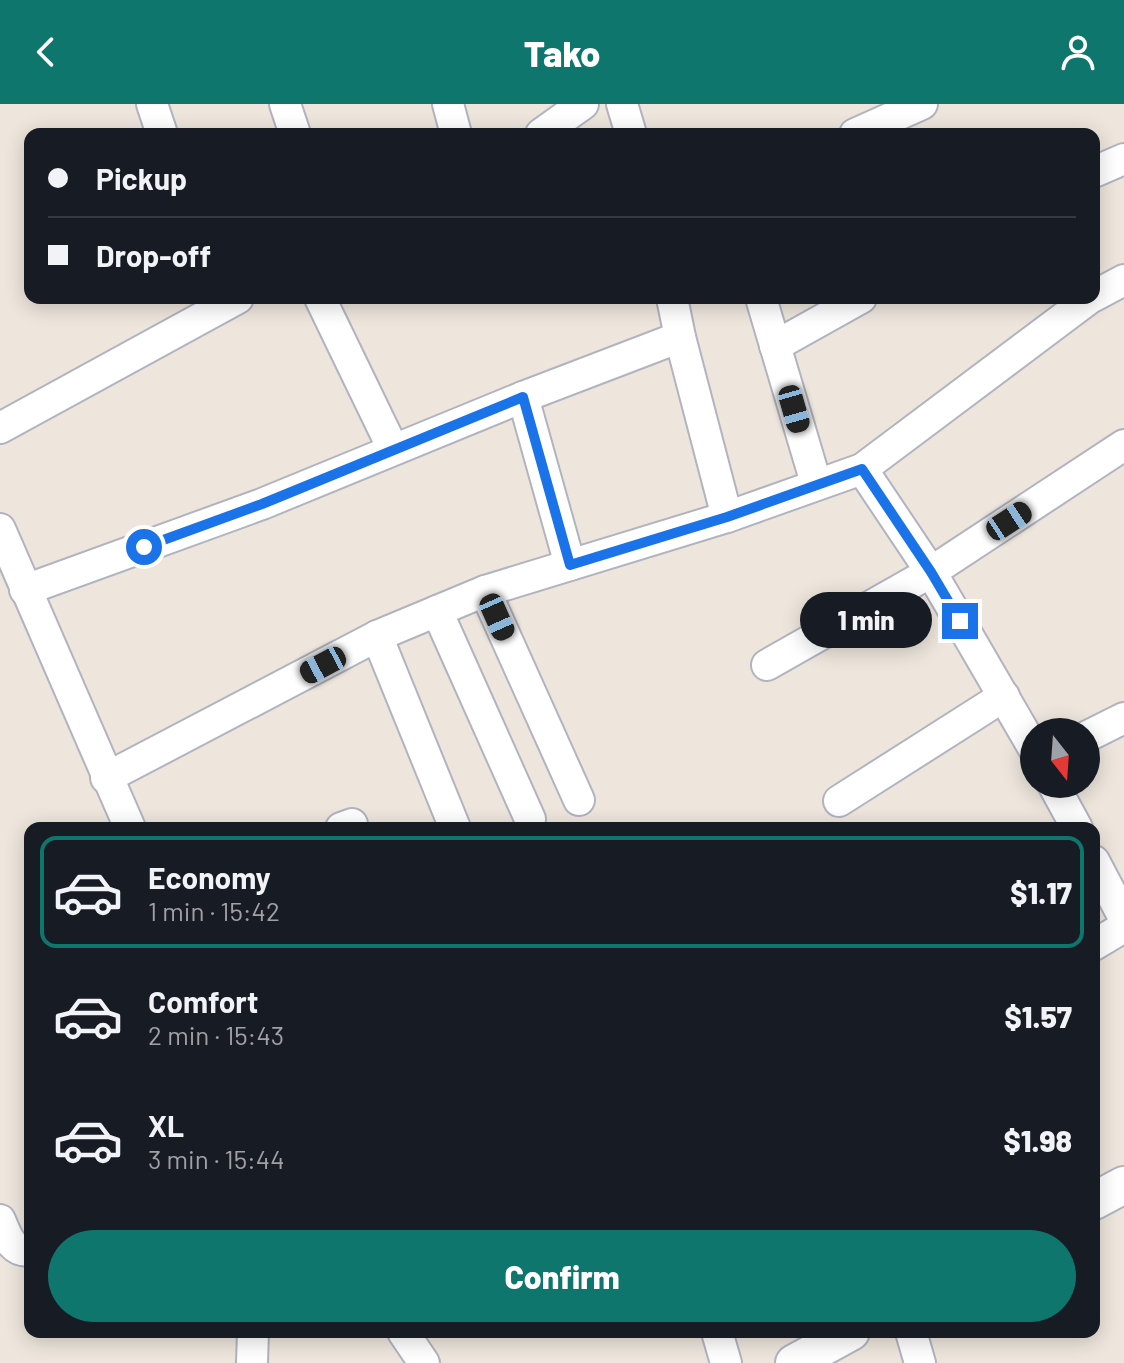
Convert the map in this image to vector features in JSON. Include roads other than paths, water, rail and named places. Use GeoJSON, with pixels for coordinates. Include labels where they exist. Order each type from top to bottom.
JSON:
{"type":"FeatureCollection","features":[{"type":"Feature","properties":{"kind":"street"},"geometry":{"type":"LineString","coordinates":[[152,104],[160,128]]}},
{"type":"Feature","properties":{"kind":"street"},"geometry":{"type":"LineString","coordinates":[[285,104],[293,128]]}},
{"type":"Feature","properties":{"kind":"street"},"geometry":{"type":"LineString","coordinates":[[448,104],[454,128]]}},
{"type":"Feature","properties":{"kind":"street"},"geometry":{"type":"LineString","coordinates":[[549,128],[583,104]]}},
{"type":"Feature","properties":{"kind":"street"},"geometry":{"type":"LineString","coordinates":[[622,104],[629,128]]}},
{"type":"Feature","properties":{"kind":"street"},"geometry":{"type":"LineString","coordinates":[[868,128],[922,104]]}},
{"type":"Feature","properties":{"kind":"street"},"geometry":{"type":"LineString","coordinates":[[1100,169],[1124,159]]}},
{"type":"Feature","properties":{"kind":"street"},"geometry":{"type":"LineString","coordinates":[[1100,293],[1124,280]]}},
{"type":"Feature","properties":{"kind":"street"},"geometry":{"type":"LineString","coordinates":[[0,428],[220,304]]}},
{"type":"Feature","properties":{"kind":"street"},"geometry":{"type":"LineString","coordinates":[[323,304],[393,449]]}},
{"type":"Feature","properties":{"kind":"street"},"geometry":{"type":"LineString","coordinates":[[673,304],[727,517]]}},
{"type":"Feature","properties":{"kind":"street"},"geometry":{"type":"LineString","coordinates":[[763,304],[816,483]]}},
{"type":"Feature","properties":{"kind":"street"},"geometry":{"type":"LineString","coordinates":[[775,346],[850,304]]}},
{"type":"Feature","properties":{"kind":"street"},"geometry":{"type":"LineString","coordinates":[[106,778],[377,636],[485,591],[727,517],[862,469],[1083,304]]}},
{"type":"Feature","properties":{"kind":"street"},"geometry":{"type":"LineString","coordinates":[[25,590],[262,504],[523,397],[680,337]]}},
{"type":"Feature","properties":{"kind":"street"},"geometry":{"type":"LineString","coordinates":[[523,397],[570,565]]}},
{"type":"Feature","properties":{"kind":"street"},"geometry":{"type":"LineString","coordinates":[[767,665],[931,572],[1120,458]]}},
{"type":"Feature","properties":{"kind":"street"},"geometry":{"type":"LineString","coordinates":[[862,469],[931,572],[1020,724]]}},
{"type":"Feature","properties":{"kind":"street"},"geometry":{"type":"LineString","coordinates":[[0,529],[127,822]]}},
{"type":"Feature","properties":{"kind":"street"},"geometry":{"type":"LineString","coordinates":[[485,591],[579,800]]}},
{"type":"Feature","properties":{"kind":"street"},"geometry":{"type":"LineString","coordinates":[[437,611],[530,819]]}},
{"type":"Feature","properties":{"kind":"street"},"geometry":{"type":"LineString","coordinates":[[377,636],[453,822]]}},
{"type":"Feature","properties":{"kind":"street"},"geometry":{"type":"LineString","coordinates":[[839,801],[1004,696]]}},
{"type":"Feature","properties":{"kind":"street"},"geometry":{"type":"LineString","coordinates":[[1100,730],[1124,718]]}},
{"type":"Feature","properties":{"kind":"street"},"geometry":{"type":"LineString","coordinates":[[1058,798],[1067,822]]}},
{"type":"Feature","properties":{"kind":"street"},"geometry":{"type":"LineString","coordinates":[[1100,872],[1124,918]]}},
{"type":"Feature","properties":{"kind":"street"},"geometry":{"type":"LineString","coordinates":[[1100,941],[1124,927]]}},
{"type":"Feature","properties":{"kind":"street"},"geometry":{"type":"LineString","coordinates":[[1100,1198],[1124,1185]]}},
{"type":"Feature","properties":{"kind":"street"},"geometry":{"type":"LineString","coordinates":[[0,1220],[10,1243],[19,1251],[24,1251]]}},
{"type":"Feature","properties":{"kind":"street"},"geometry":{"type":"LineString","coordinates":[[252,1363],[253,1338]]}},
{"type":"Feature","properties":{"kind":"street"},"geometry":{"type":"LineString","coordinates":[[407,1338],[424,1363]]}},
{"type":"Feature","properties":{"kind":"street"},"geometry":{"type":"LineString","coordinates":[[719,1338],[726,1363]]}},
{"type":"Feature","properties":{"kind":"street"},"geometry":{"type":"LineString","coordinates":[[794,1363],[840,1338]]}},
{"type":"Feature","properties":{"kind":"street"},"geometry":{"type":"LineString","coordinates":[[913,1338],[920,1363]]}}]}
